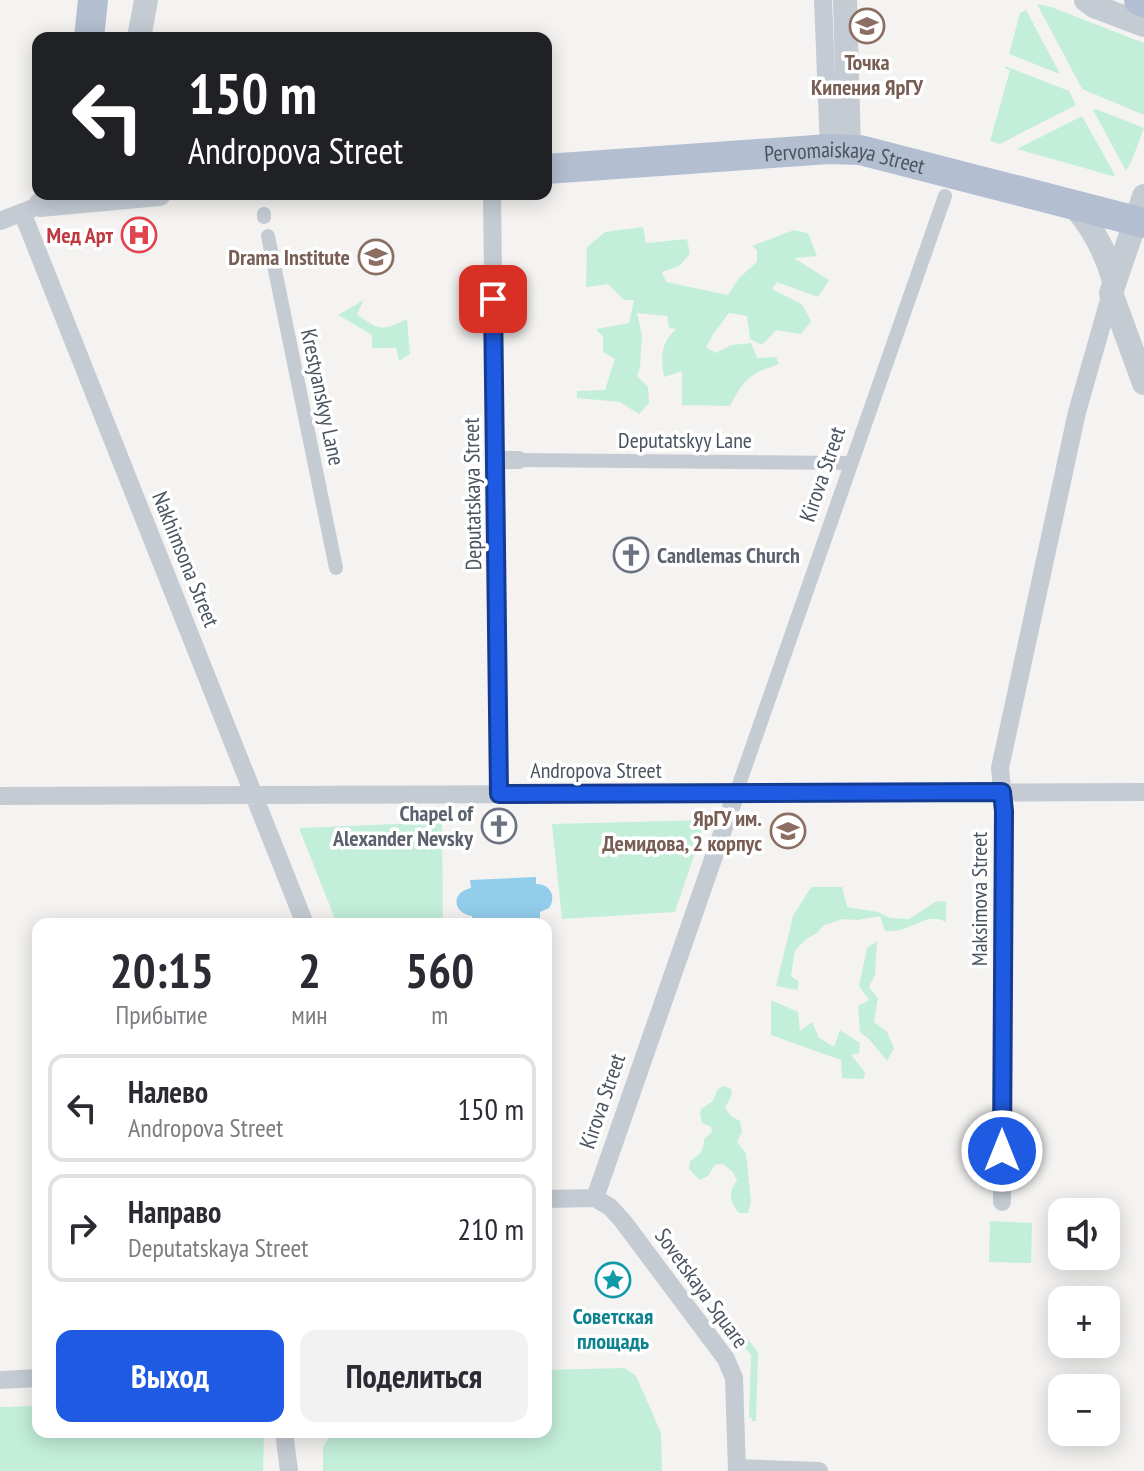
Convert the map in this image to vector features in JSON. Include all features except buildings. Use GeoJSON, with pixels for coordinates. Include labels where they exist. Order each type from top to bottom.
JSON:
{"type":"FeatureCollection","features":[{"type":"Feature","properties":{"kind":"main road"},"geometry":{"type":"LineString","coordinates":[[90,32],[93,0]]}},
{"type":"Feature","properties":{"kind":"main road","name":"Pervomaiskaya Street"},"geometry":{"type":"LineString","coordinates":[[552,169],[839,149],[874,152],[1074,206],[1141,213]]}},
{"type":"Feature","properties":{"kind":"street"},"geometry":{"type":"LineString","coordinates":[[142,19],[158,0]]}},
{"type":"Feature","properties":{"kind":"street"},"geometry":{"type":"LineString","coordinates":[[823,0],[839,149]]}},
{"type":"Feature","properties":{"kind":"street"},"geometry":{"type":"LineString","coordinates":[[839,149],[845,0]]}},
{"type":"Feature","properties":{"kind":"street"},"geometry":{"type":"LineString","coordinates":[[1086,0],[1144,25]]}},
{"type":"Feature","properties":{"kind":"street","name":"Kirova Street"},"geometry":{"type":"LineString","coordinates":[[595,1198],[945,196]]}},
{"type":"Feature","properties":{"kind":"street"},"geometry":{"type":"LineString","coordinates":[[0,221],[35,204],[85,200]]}},
{"type":"Feature","properties":{"kind":"street","name":"Deputatskaya Street"},"geometry":{"type":"LineString","coordinates":[[492,200],[499,794]]}},
{"type":"Feature","properties":{"kind":"street","name":"Nakhimsona Street"},"geometry":{"type":"LineString","coordinates":[[35,204],[37,250],[303,918]]}},
{"type":"Feature","properties":{"kind":"street"},"geometry":{"type":"LineString","coordinates":[[1074,206],[1089,223],[1109,261],[1113,287],[1144,383]]}},
{"type":"Feature","properties":{"kind":"street"},"geometry":{"type":"LineString","coordinates":[[1113,287],[1141,213]]}},
{"type":"Feature","properties":{"kind":"street","name":"Krestyanskyy Lane"},"geometry":{"type":"LineString","coordinates":[[268,236],[336,568]]}},
{"type":"Feature","properties":{"kind":"street"},"geometry":{"type":"LineString","coordinates":[[1113,287],[1144,261]]}},
{"type":"Feature","properties":{"kind":"street","name":"Maksimova Street"},"geometry":{"type":"LineString","coordinates":[[1002,1202],[1004,811],[1000,768],[1077,412],[1113,287]]}},
{"type":"Feature","properties":{"kind":"street"},"geometry":{"type":"LineString","coordinates":[[495,460],[519,460]]}},
{"type":"Feature","properties":{"kind":"street","name":"Deputatskyy Lane"},"geometry":{"type":"LineString","coordinates":[[519,460],[851,463]]}},
{"type":"Feature","properties":{"kind":"street","name":"Andropova Street"},"geometry":{"type":"LineString","coordinates":[[0,796],[1144,792]]}},
{"type":"Feature","properties":{"kind":"street"},"geometry":{"type":"LineString","coordinates":[[552,1199],[595,1198]]}},
{"type":"Feature","properties":{"kind":"street","name":"Sovetskaya Square"},"geometry":{"type":"LineString","coordinates":[[595,1198],[610,1207],[622,1220],[726,1359],[734,1378],[737,1470]]}},
{"type":"Feature","properties":{"kind":"street"},"geometry":{"type":"LineString","coordinates":[[0,1380],[32,1378]]}},
{"type":"Feature","properties":{"kind":"street"},"geometry":{"type":"LineString","coordinates":[[285,1438],[289,1471]]}},
{"type":"Feature","properties":{"kind":"street"},"geometry":{"type":"LineString","coordinates":[[737,1470],[819,1471]]}},
{"type":"Feature","properties":{"kind":"green space"},"geometry":{"type":"Polygon","coordinates":[[[1037,4],[1144,43],[1144,115],[1082,89],[1037,4]]]}},
{"type":"Feature","properties":{"kind":"green space"},"geometry":{"type":"Polygon","coordinates":[[[1026,10],[1060,74],[1009,54],[1020,13],[1026,10]]]}},
{"type":"Feature","properties":{"kind":"green space"},"geometry":{"type":"Polygon","coordinates":[[[1005,66],[1069,91],[1076,105],[1000,144],[990,141],[1010,70],[1005,66]]]}},
{"type":"Feature","properties":{"kind":"green space"},"geometry":{"type":"Polygon","coordinates":[[[1093,110],[1144,128],[1126,171],[1093,110]]]}},
{"type":"Feature","properties":{"kind":"green space"},"geometry":{"type":"Polygon","coordinates":[[[1082,116],[1116,177],[1017,149],[1082,116]]]}},
{"type":"Feature","properties":{"kind":"green space"},"geometry":{"type":"Polygon","coordinates":[[[643,227],[646,243],[687,239],[690,254],[679,266],[662,272],[666,282],[728,295],[739,278],[757,262],[757,250],[752,246],[794,230],[808,233],[817,256],[794,258],[829,280],[818,297],[777,282],[772,289],[802,304],[811,321],[801,334],[776,330],[762,345],[750,339],[747,316],[729,313],[706,347],[715,353],[732,345],[751,343],[757,358],[776,357],[779,364],[749,378],[730,406],[682,405],[682,371],[664,377],[662,363],[664,345],[676,329],[669,328],[667,316],[637,313],[642,335],[637,376],[648,387],[649,403],[639,414],[620,402],[577,398],[577,391],[605,390],[615,359],[603,352],[603,337],[596,329],[629,323],[634,300],[624,300],[608,284],[586,287],[587,247],[605,232],[643,227]]]}},
{"type":"Feature","properties":{"kind":"green space"},"geometry":{"type":"Polygon","coordinates":[[[364,300],[357,314],[371,324],[386,327],[407,319],[410,354],[399,361],[396,348],[372,348],[372,335],[338,315],[364,300]]]}},
{"type":"Feature","properties":{"kind":"green space"},"geometry":{"type":"Polygon","coordinates":[[[706,820],[675,912],[562,919],[552,824],[706,820]]]}},
{"type":"Feature","properties":{"kind":"green space"},"geometry":{"type":"Polygon","coordinates":[[[442,822],[443,918],[335,918],[299,828],[442,822]]]}},
{"type":"Feature","properties":{"kind":"green space"},"geometry":{"type":"Polygon","coordinates":[[[811,887],[842,887],[847,907],[878,912],[890,918],[909,919],[935,902],[946,901],[946,922],[930,919],[901,930],[885,931],[880,916],[843,919],[824,925],[795,951],[791,976],[799,982],[797,990],[776,986],[793,916],[811,887]]]}},
{"type":"Feature","properties":{"kind":"green space"},"geometry":{"type":"Polygon","coordinates":[[[877,941],[875,975],[869,987],[878,998],[874,1022],[887,1032],[894,1048],[887,1061],[860,1032],[858,1006],[869,1000],[859,986],[867,948],[877,941]]]}},
{"type":"Feature","properties":{"kind":"green space"},"geometry":{"type":"Polygon","coordinates":[[[771,1000],[798,1012],[800,1031],[812,1022],[819,1038],[834,1047],[840,1030],[860,1043],[859,1053],[851,1055],[865,1072],[864,1079],[842,1078],[841,1060],[771,1035],[771,1000]]]}},
{"type":"Feature","properties":{"kind":"green space"},"geometry":{"type":"Polygon","coordinates":[[[724,1086],[731,1089],[732,1094],[725,1108],[740,1121],[742,1132],[737,1142],[746,1153],[751,1201],[748,1213],[739,1213],[733,1204],[731,1193],[737,1180],[723,1164],[715,1165],[708,1176],[700,1180],[689,1169],[690,1161],[701,1152],[704,1139],[712,1132],[711,1127],[702,1123],[701,1109],[713,1101],[718,1089],[724,1086]]]}},
{"type":"Feature","properties":{"kind":"green space"},"geometry":{"type":"Polygon","coordinates":[[[990,1221],[1032,1223],[1031,1263],[989,1262],[990,1221]]]}},
{"type":"Feature","properties":{"kind":"green space"},"geometry":{"type":"Polygon","coordinates":[[[743,1333],[758,1352],[756,1421],[749,1418],[751,1355],[737,1337],[743,1333]]]}},
{"type":"Feature","properties":{"kind":"green space"},"geometry":{"type":"Polygon","coordinates":[[[625,1368],[636,1376],[661,1433],[662,1471],[323,1471],[323,1447],[329,1438],[552,1438],[552,1370],[625,1368]]]}},
{"type":"Feature","properties":{"kind":"green space"},"geometry":{"type":"Polygon","coordinates":[[[32,1406],[32,1438],[264,1438],[263,1471],[0,1471],[0,1407],[32,1406]]]}},
{"type":"Feature","properties":{"kind":"water"},"geometry":{"type":"Polygon","coordinates":[[[536,877],[536,884],[548,888],[552,895],[551,904],[540,912],[540,918],[472,918],[461,911],[456,902],[464,890],[471,888],[470,880],[536,877]]]}},
{"type":"Feature","properties":{"kind":"place","name":"Точка Кипения ЯрГУ"},"geometry":{"type":"Point","coordinates":[867,26]}},
{"type":"Feature","properties":{"kind":"place","name":"Мед Арт"},"geometry":{"type":"Point","coordinates":[139,235]}},
{"type":"Feature","properties":{"kind":"place","name":"Drama Institute"},"geometry":{"type":"Point","coordinates":[376,257]}},
{"type":"Feature","properties":{"kind":"place","name":"Candlemas Church"},"geometry":{"type":"Point","coordinates":[631,555]}},
{"type":"Feature","properties":{"kind":"place","name":"Chapel of Alexander Nevsky"},"geometry":{"type":"Point","coordinates":[499,826]}},
{"type":"Feature","properties":{"kind":"place","name":"ЯрГУ им. Демидова, 2 корпус"},"geometry":{"type":"Point","coordinates":[788,831]}},
{"type":"Feature","properties":{"kind":"place","name":"Советская площадь"},"geometry":{"type":"Point","coordinates":[613,1280]}},
{"type":"Feature","properties":{"kind":"route"},"geometry":{"type":"LineString","coordinates":[[493,299],[499,794],[1002,792],[1002,1151]]}}]}
